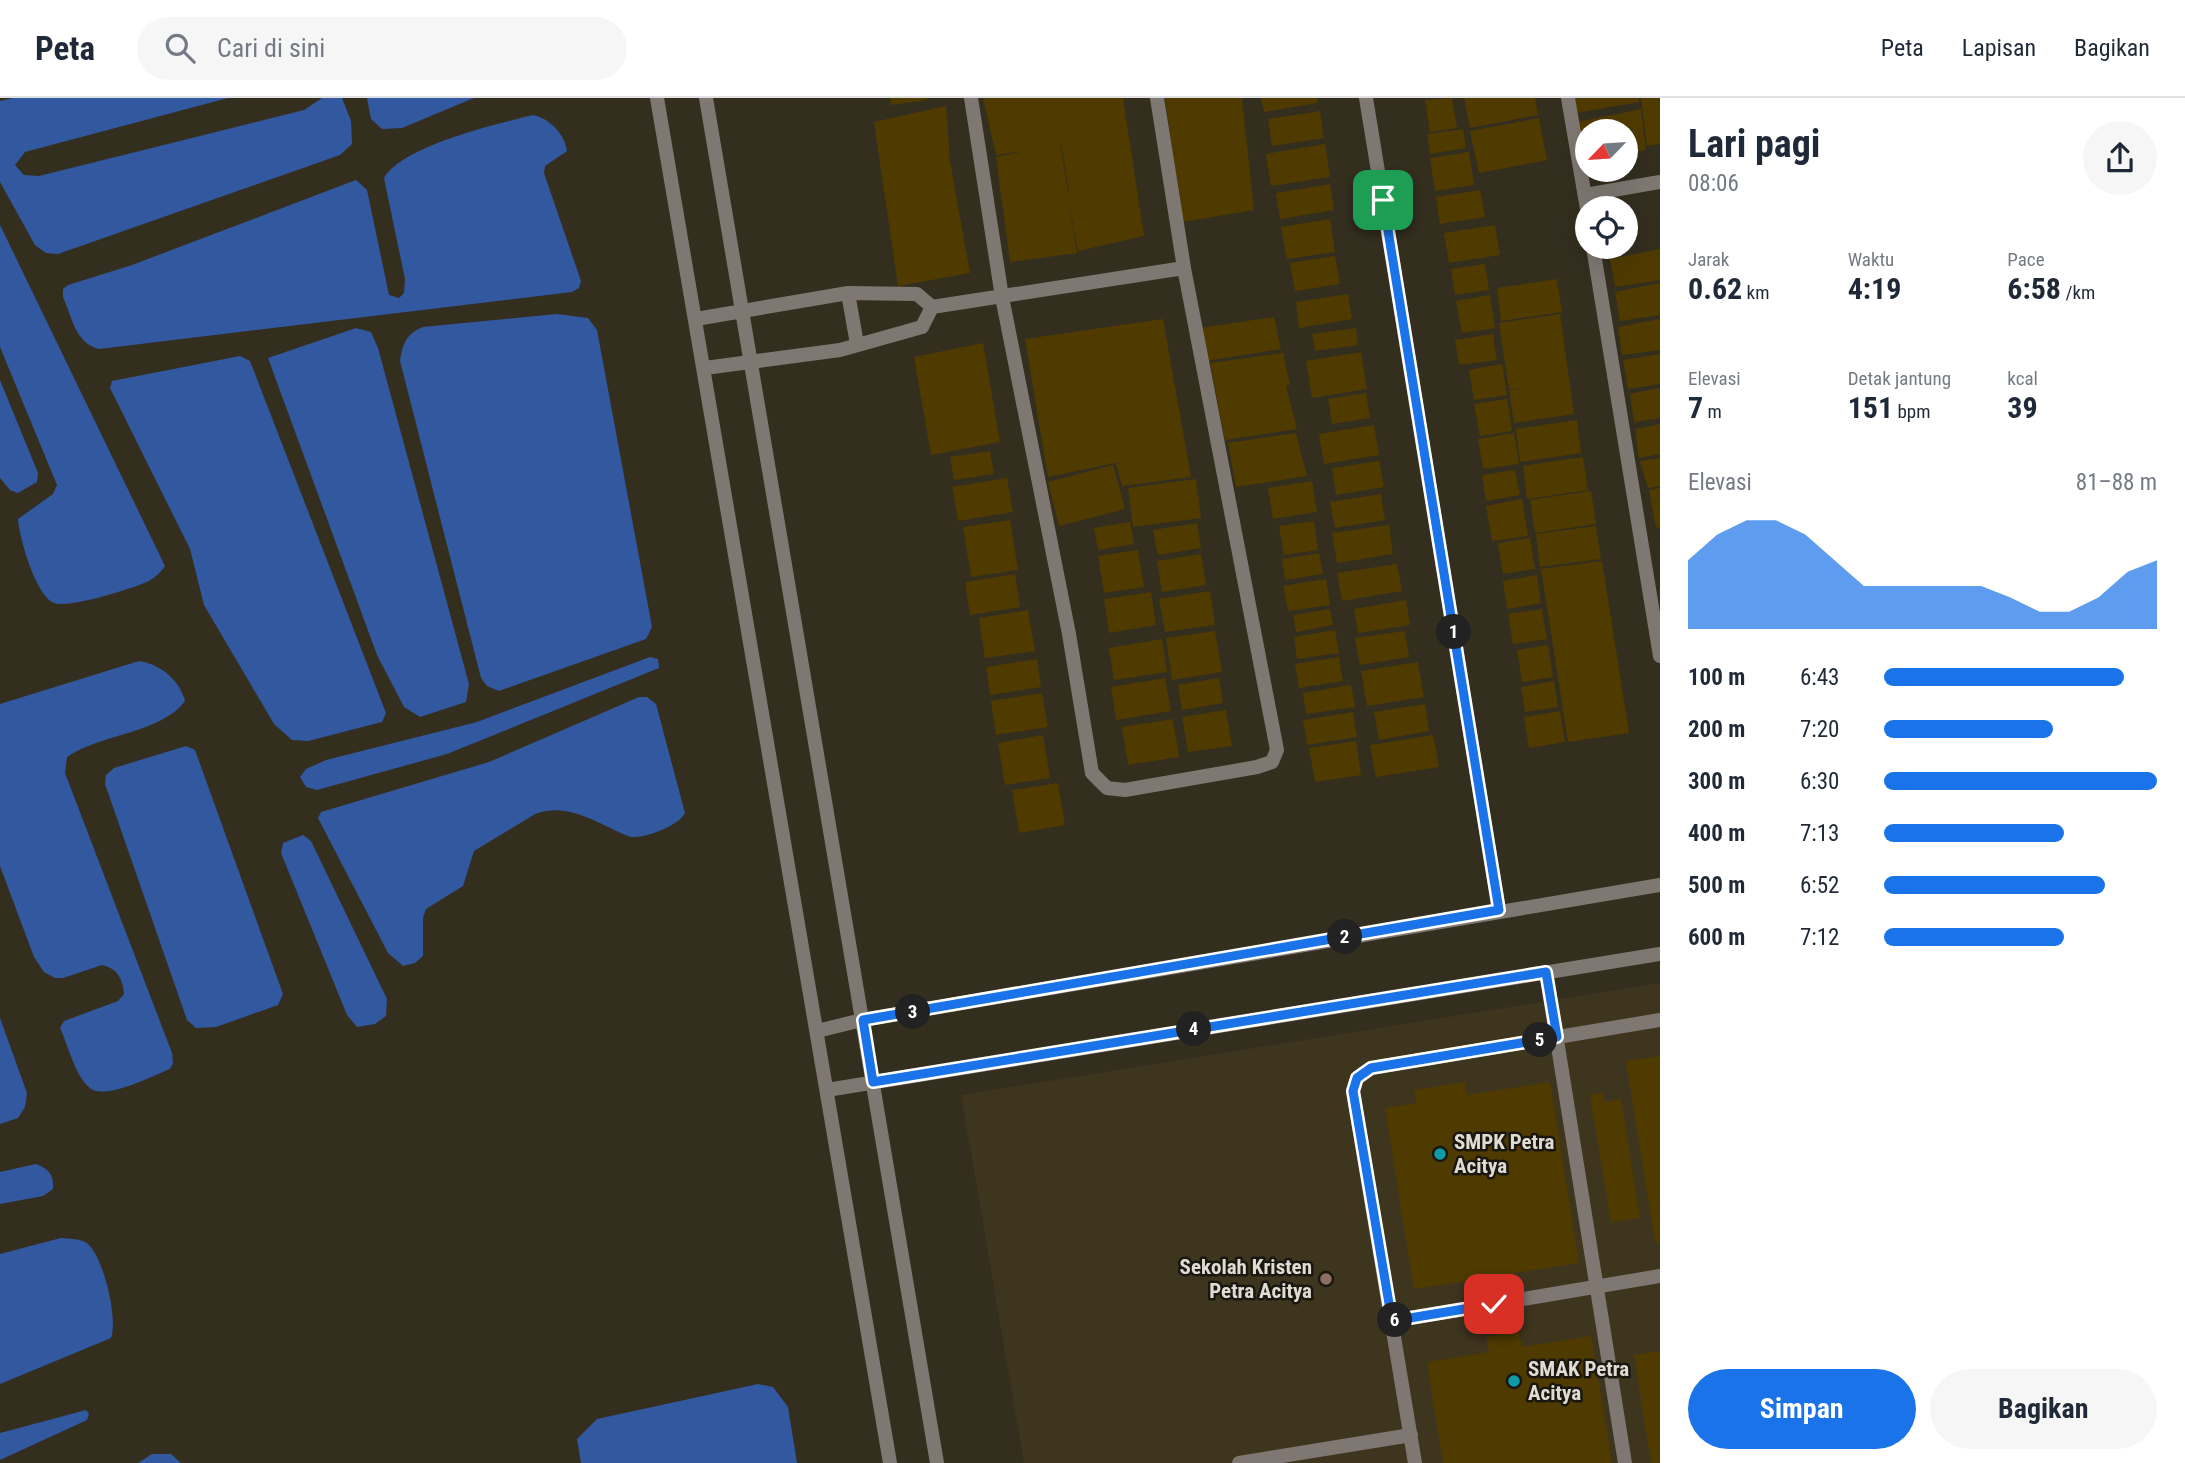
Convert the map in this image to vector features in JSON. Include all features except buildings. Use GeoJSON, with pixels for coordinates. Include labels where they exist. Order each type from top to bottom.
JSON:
{"type":"FeatureCollection","features":[{"type":"Feature","properties":{"kind":"street"},"geometry":{"type":"LineString","coordinates":[[657,98],[890,1463]]}},
{"type":"Feature","properties":{"kind":"street"},"geometry":{"type":"LineString","coordinates":[[706,98],[937,1463]]}},
{"type":"Feature","properties":{"kind":"street"},"geometry":{"type":"LineString","coordinates":[[971,98],[1002,297],[1069,634],[1092,773],[1107,788],[1125,790],[1258,767],[1272,762],[1277,750],[1184,268],[1157,98]]}},
{"type":"Feature","properties":{"kind":"street"},"geometry":{"type":"LineString","coordinates":[[1366,98],[1499,910]]}},
{"type":"Feature","properties":{"kind":"street"},"geometry":{"type":"LineString","coordinates":[[1568,98],[1585,196]]}},
{"type":"Feature","properties":{"kind":"street"},"geometry":{"type":"LineString","coordinates":[[1607,196],[1660,181]]}},
{"type":"Feature","properties":{"kind":"street"},"geometry":{"type":"LineString","coordinates":[[1595,259],[1660,656]]}},
{"type":"Feature","properties":{"kind":"street"},"geometry":{"type":"LineString","coordinates":[[696,319],[848,293],[917,294],[932,307],[1184,268]]}},
{"type":"Feature","properties":{"kind":"street"},"geometry":{"type":"LineString","coordinates":[[848,293],[857,344]]}},
{"type":"Feature","properties":{"kind":"street"},"geometry":{"type":"LineString","coordinates":[[705,368],[840,350],[922,327],[932,307]]}},
{"type":"Feature","properties":{"kind":"street"},"geometry":{"type":"LineString","coordinates":[[817,1031],[863,1020],[1499,910],[1660,885]]}},
{"type":"Feature","properties":{"kind":"street"},"geometry":{"type":"LineString","coordinates":[[827,1090],[1660,954]]}},
{"type":"Feature","properties":{"kind":"street"},"geometry":{"type":"LineString","coordinates":[[1546,972],[1625,1463]]}},
{"type":"Feature","properties":{"kind":"street"},"geometry":{"type":"LineString","coordinates":[[1415,1463],[1353,1091],[1357,1078],[1371,1068],[1660,1020]]}},
{"type":"Feature","properties":{"kind":"street"},"geometry":{"type":"LineString","coordinates":[[1392,1321],[1660,1276]]}},
{"type":"Feature","properties":{"kind":"street"},"geometry":{"type":"LineString","coordinates":[[1239,1463],[1411,1435]]}},
{"type":"Feature","properties":{"kind":"shaded area","name":"Sekolah Kristen Petra Acitya"},"geometry":{"type":"Polygon","coordinates":[[[1660,983],[1660,1463],[1024,1463],[961,1095],[1660,983]]]}},
{"type":"Feature","properties":{"kind":"water"},"geometry":{"type":"Polygon","coordinates":[[[13,98],[228,98],[25,152],[15,165],[24,175],[39,176],[304,110],[322,98],[342,98],[351,121],[352,144],[340,155],[58,254],[46,253],[35,245],[0,182],[0,101],[13,98]]]}},
{"type":"Feature","properties":{"kind":"water"},"geometry":{"type":"Polygon","coordinates":[[[367,98],[474,98],[402,128],[382,129],[371,119],[367,98]]]}},
{"type":"Feature","properties":{"kind":"water"},"geometry":{"type":"Polygon","coordinates":[[[533,115],[555,128],[566,145],[567,151],[545,166],[544,173],[581,281],[579,288],[572,292],[99,349],[85,341],[75,328],[63,297],[63,289],[68,285],[132,265],[356,180],[367,190],[389,295],[399,298],[404,293],[405,279],[384,178],[394,166],[429,146],[474,130],[533,115]]]}},
{"type":"Feature","properties":{"kind":"water"},"geometry":{"type":"Polygon","coordinates":[[[0,225],[165,566],[149,581],[86,601],[61,604],[47,598],[35,578],[18,519],[53,494],[57,485],[0,347],[0,225]]]}},
{"type":"Feature","properties":{"kind":"water"},"geometry":{"type":"Polygon","coordinates":[[[557,314],[588,318],[597,330],[652,627],[646,639],[499,691],[487,686],[481,678],[400,361],[406,340],[423,327],[557,314]]]}},
{"type":"Feature","properties":{"kind":"water"},"geometry":{"type":"Polygon","coordinates":[[[356,328],[371,332],[378,348],[469,684],[466,702],[420,717],[404,707],[377,655],[268,358],[356,328]]]}},
{"type":"Feature","properties":{"kind":"water"},"geometry":{"type":"Polygon","coordinates":[[[240,356],[250,361],[386,713],[382,722],[308,741],[292,740],[274,724],[204,605],[190,549],[110,388],[112,381],[240,356]]]}},
{"type":"Feature","properties":{"kind":"water"},"geometry":{"type":"Polygon","coordinates":[[[0,380],[38,473],[37,482],[18,493],[10,490],[0,478],[0,380]]]}},
{"type":"Feature","properties":{"kind":"water"},"geometry":{"type":"Polygon","coordinates":[[[650,657],[658,659],[659,668],[447,754],[317,790],[306,787],[300,777],[306,769],[326,760],[477,722],[650,657]]]}},
{"type":"Feature","properties":{"kind":"water"},"geometry":{"type":"Polygon","coordinates":[[[139,661],[168,674],[179,686],[185,701],[175,712],[162,720],[96,743],[67,757],[65,773],[172,1053],[173,1063],[170,1069],[130,1086],[97,1091],[90,1088],[80,1076],[60,1028],[64,1021],[118,1001],[124,994],[122,984],[115,972],[102,965],[63,978],[55,978],[44,972],[34,957],[0,866],[0,704],[139,661]]]}},
{"type":"Feature","properties":{"kind":"water"},"geometry":{"type":"Polygon","coordinates":[[[639,697],[647,697],[656,704],[685,813],[681,818],[659,831],[634,837],[571,812],[559,810],[535,814],[474,851],[463,886],[426,909],[423,918],[423,956],[415,963],[403,966],[388,953],[318,818],[321,812],[489,762],[639,697]]]}},
{"type":"Feature","properties":{"kind":"water"},"geometry":{"type":"Polygon","coordinates":[[[186,746],[195,750],[283,994],[278,1005],[216,1027],[196,1028],[187,1020],[105,784],[106,775],[114,768],[186,746]]]}},
{"type":"Feature","properties":{"kind":"water"},"geometry":{"type":"Polygon","coordinates":[[[303,835],[311,841],[387,999],[386,1016],[375,1024],[357,1027],[347,1015],[281,853],[283,843],[303,835]]]}},
{"type":"Feature","properties":{"kind":"water"},"geometry":{"type":"Polygon","coordinates":[[[0,1018],[27,1093],[25,1107],[18,1118],[0,1124],[0,1018]]]}},
{"type":"Feature","properties":{"kind":"water"},"geometry":{"type":"Polygon","coordinates":[[[36,1164],[50,1173],[53,1189],[43,1196],[0,1204],[0,1172],[36,1164]]]}},
{"type":"Feature","properties":{"kind":"water"},"geometry":{"type":"Polygon","coordinates":[[[61,1238],[85,1242],[99,1262],[111,1303],[111,1338],[0,1384],[0,1254],[61,1238]]]}},
{"type":"Feature","properties":{"kind":"water"},"geometry":{"type":"Polygon","coordinates":[[[758,1384],[773,1387],[788,1407],[797,1463],[581,1463],[577,1439],[597,1419],[758,1384]]]}},
{"type":"Feature","properties":{"kind":"water"},"geometry":{"type":"Polygon","coordinates":[[[86,1410],[89,1414],[87,1420],[0,1460],[0,1433],[86,1410]]]}},
{"type":"Feature","properties":{"kind":"water"},"geometry":{"type":"Polygon","coordinates":[[[152,1454],[171,1454],[181,1463],[138,1463],[152,1454]]]}},
{"type":"Feature","properties":{"kind":"place","name":"SMPK Petra Acitya"},"geometry":{"type":"Point","coordinates":[1440,1154]}},
{"type":"Feature","properties":{"kind":"place","name":"Sekolah Kristen Petra Acitya"},"geometry":{"type":"Point","coordinates":[1326,1279]}},
{"type":"Feature","properties":{"kind":"place","name":"SMAK Petra Acitya"},"geometry":{"type":"Point","coordinates":[1514,1381]}},
{"type":"Feature","properties":{"kind":"route"},"geometry":{"type":"LineString","coordinates":[[1383,200],[1499,910],[863,1020],[873,1082],[1546,972],[1557,1037],[1371,1068],[1357,1078],[1353,1091],[1392,1321],[1494,1304]]}}]}
